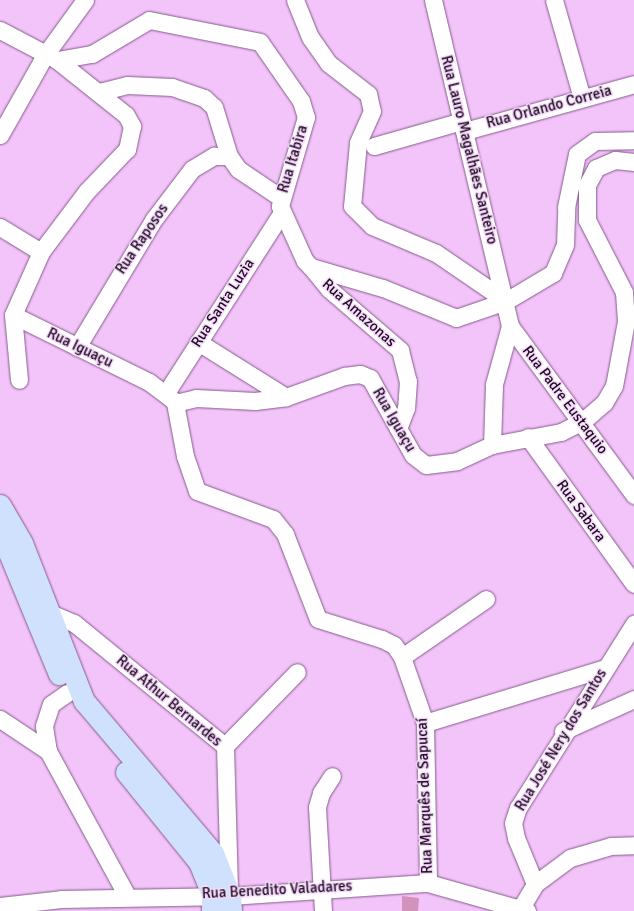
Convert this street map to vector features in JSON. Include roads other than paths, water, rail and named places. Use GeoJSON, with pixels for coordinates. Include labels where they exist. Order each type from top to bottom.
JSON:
{"type":"FeatureCollection","features":[{"type":"Feature","properties":{"kind":"main road"},"geometry":{"type":"LineString","coordinates":[[0,505],[22,543],[84,701],[213,853],[221,903]]}},
{"type":"Feature","properties":{"kind":"main road"},"geometry":{"type":"LineString","coordinates":[[0,531],[67,693],[90,728],[200,862],[221,903]]}},
{"type":"Feature","properties":{"kind":"street"},"geometry":{"type":"LineString","coordinates":[[0,135],[6,111],[51,58],[85,0]]}},
{"type":"Feature","properties":{"kind":"street"},"geometry":{"type":"LineString","coordinates":[[295,0],[310,37],[328,63],[368,94],[372,111],[358,143],[352,206],[372,226],[436,253],[506,300]]}},
{"type":"Feature","properties":{"kind":"street","name":"Rua Lauro Magalhães Santeiro"},"geometry":{"type":"LineString","coordinates":[[433,0],[506,300]]}},
{"type":"Feature","properties":{"kind":"street"},"geometry":{"type":"LineString","coordinates":[[554,0],[582,98]]}},
{"type":"Feature","properties":{"kind":"street","name":"Rua Itabira"},"geometry":{"type":"LineString","coordinates":[[51,58],[92,54],[149,20],[260,42],[301,101],[306,117],[304,136],[281,206],[311,267]]}},
{"type":"Feature","properties":{"kind":"street"},"geometry":{"type":"LineString","coordinates":[[0,30],[51,58],[98,92],[126,115],[132,126],[132,138],[127,150],[86,192],[41,252],[13,315],[19,380]]}},
{"type":"Feature","properties":{"kind":"street","name":"Rua Orlando Correia"},"geometry":{"type":"LineString","coordinates":[[374,146],[582,98],[634,84]]}},
{"type":"Feature","properties":{"kind":"street"},"geometry":{"type":"LineString","coordinates":[[98,92],[127,85],[172,87],[204,98],[214,107],[229,156],[243,173],[281,206]]}},
{"type":"Feature","properties":{"kind":"street"},"geometry":{"type":"LineString","coordinates":[[311,267],[383,288],[456,318],[506,300],[553,273],[565,245],[566,207],[577,154],[595,141],[634,140]]}},
{"type":"Feature","properties":{"kind":"street","name":"Rua Raposos"},"geometry":{"type":"LineString","coordinates":[[78,347],[154,219],[192,169],[214,156],[229,156]]}},
{"type":"Feature","properties":{"kind":"street"},"geometry":{"type":"LineString","coordinates":[[510,326],[494,384],[492,446],[528,437],[561,432],[583,420],[604,403],[614,386],[630,326],[624,292],[587,220],[587,185],[596,168],[615,160],[634,162]]}},
{"type":"Feature","properties":{"kind":"street","name":"Rua Santa Luzia"},"geometry":{"type":"LineString","coordinates":[[171,398],[198,342],[281,206]]}},
{"type":"Feature","properties":{"kind":"street"},"geometry":{"type":"LineString","coordinates":[[0,227],[41,252]]}},
{"type":"Feature","properties":{"kind":"street","name":"Rua Amazonas"},"geometry":{"type":"LineString","coordinates":[[311,267],[329,289],[400,350],[408,381],[406,408],[398,429]]}},
{"type":"Feature","properties":{"kind":"street","name":"Rua Padre Eustaquio"},"geometry":{"type":"LineString","coordinates":[[506,300],[510,326],[583,420],[634,495]]}},
{"type":"Feature","properties":{"kind":"street","name":"Rua Iguaçu"},"geometry":{"type":"LineString","coordinates":[[13,315],[78,347],[171,398],[255,401],[286,397],[344,376],[360,374],[370,378],[413,455],[426,465],[457,461],[492,446]]}},
{"type":"Feature","properties":{"kind":"street"},"geometry":{"type":"LineString","coordinates":[[198,342],[286,397]]}},
{"type":"Feature","properties":{"kind":"street","name":"Rua Marquês de Sapucaí"},"geometry":{"type":"LineString","coordinates":[[171,398],[185,456],[197,492],[273,519],[285,534],[318,619],[382,639],[394,645],[402,657],[425,723],[428,884]]}},
{"type":"Feature","properties":{"kind":"street","name":"Rua Sabara"},"geometry":{"type":"LineString","coordinates":[[528,437],[634,584]]}},
{"type":"Feature","properties":{"kind":"street"},"geometry":{"type":"LineString","coordinates":[[402,657],[486,599]]}},
{"type":"Feature","properties":{"kind":"street","name":"Rua Athur Bernardes"},"geometry":{"type":"LineString","coordinates":[[50,613],[74,623],[225,746],[221,903]]}},
{"type":"Feature","properties":{"kind":"street","name":"Rua José Nery dos Santos"},"geometry":{"type":"LineString","coordinates":[[535,884],[513,823],[563,731],[634,624]]}},
{"type":"Feature","properties":{"kind":"street"},"geometry":{"type":"LineString","coordinates":[[425,723],[605,668]]}},
{"type":"Feature","properties":{"kind":"street"},"geometry":{"type":"LineString","coordinates":[[225,746],[297,672]]}},
{"type":"Feature","properties":{"kind":"street"},"geometry":{"type":"LineString","coordinates":[[67,693],[50,704],[44,726],[48,751],[126,904]]}},
{"type":"Feature","properties":{"kind":"street"},"geometry":{"type":"LineString","coordinates":[[563,731],[634,699]]}},
{"type":"Feature","properties":{"kind":"street"},"geometry":{"type":"LineString","coordinates":[[0,719],[48,751]]}},
{"type":"Feature","properties":{"kind":"street"},"geometry":{"type":"LineString","coordinates":[[323,911],[319,888],[317,807],[321,793],[332,776]]}},
{"type":"Feature","properties":{"kind":"street"},"geometry":{"type":"LineString","coordinates":[[522,910],[535,884],[570,858],[611,846],[634,845]]}},
{"type":"Feature","properties":{"kind":"street","name":"Rua Benedito Valadares"},"geometry":{"type":"LineString","coordinates":[[0,906],[221,903],[319,888],[428,884],[522,910]]}}]}
